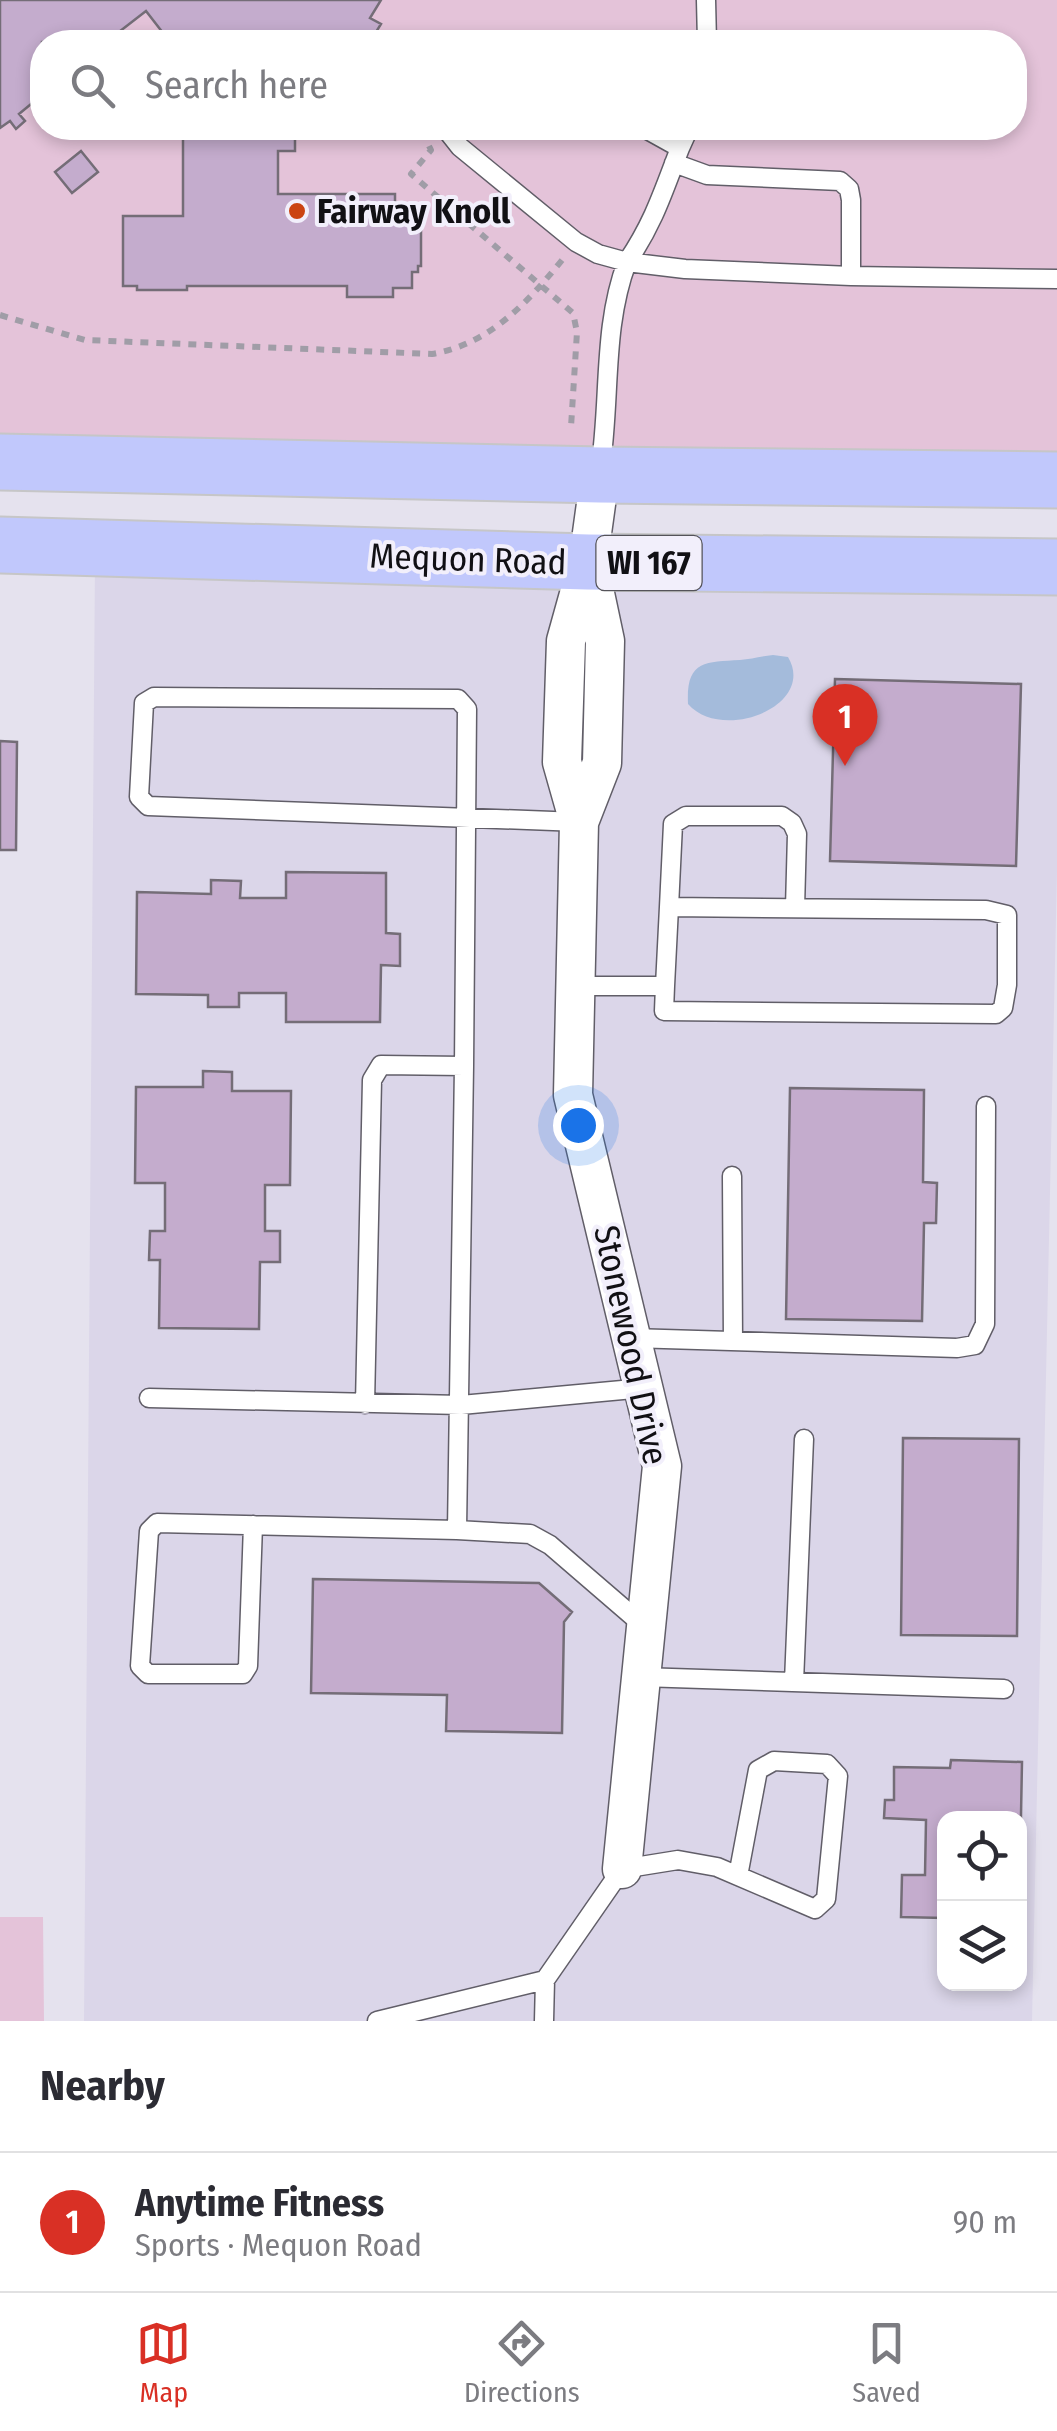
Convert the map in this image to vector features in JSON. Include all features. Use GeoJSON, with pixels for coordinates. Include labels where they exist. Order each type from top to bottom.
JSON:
{"type":"FeatureCollection","features":[{"type":"Feature","properties":{"kind":"main road"},"geometry":{"type":"LineString","coordinates":[[0,462],[1057,480]]}},
{"type":"Feature","properties":{"kind":"main road","name":"Mequon Road"},"geometry":{"type":"LineString","coordinates":[[0,545],[588,562],[1057,567]]}},
{"type":"Feature","properties":{"kind":"street","name":"Stonewood Drive"},"geometry":{"type":"LineString","coordinates":[[600,475],[588,562],[606,641],[602,763],[579,822],[574,1094],[662,1466],[622,1869]]}},
{"type":"Feature","properties":{"kind":"lane"},"geometry":{"type":"LineString","coordinates":[[706,0],[707,30]]}},
{"type":"Feature","properties":{"kind":"lane"},"geometry":{"type":"LineString","coordinates":[[454,140],[576,242],[627,262],[685,269],[851,276],[1057,279]]}},
{"type":"Feature","properties":{"kind":"lane"},"geometry":{"type":"LineString","coordinates":[[658,140],[707,175],[840,181],[849,189],[852,200],[851,276]]}},
{"type":"Feature","properties":{"kind":"lane"},"geometry":{"type":"LineString","coordinates":[[600,475],[607,428],[610,322],[616,292],[627,262],[656,217],[684,140]]}},
{"type":"Feature","properties":{"kind":"lane"},"geometry":{"type":"LineString","coordinates":[[457,1530],[461,1405],[465,817],[467,708],[458,700],[154,697],[144,703],[139,797],[148,806],[465,817],[579,822]]}},
{"type":"Feature","properties":{"kind":"lane"},"geometry":{"type":"LineString","coordinates":[[669,907],[986,910],[1007,915],[1004,1008],[996,1014],[664,1011],[670,835],[674,824],[686,816],[782,816],[792,823],[797,834],[796,908]]}},
{"type":"Feature","properties":{"kind":"lane"},"geometry":{"type":"LineString","coordinates":[[575,986],[665,986]]}},
{"type":"Feature","properties":{"kind":"lane"},"geometry":{"type":"LineString","coordinates":[[364,1404],[372,1080],[381,1065],[464,1066]]}},
{"type":"Feature","properties":{"kind":"lane"},"geometry":{"type":"LineString","coordinates":[[631,1338],[957,1348],[974,1345],[985,1324],[986,1106]]}},
{"type":"Feature","properties":{"kind":"lane"},"geometry":{"type":"LineString","coordinates":[[732,1176],[732,1341]]}},
{"type":"Feature","properties":{"kind":"lane"},"geometry":{"type":"LineString","coordinates":[[149,1398],[461,1405],[644,1388]]}},
{"type":"Feature","properties":{"kind":"lane"},"geometry":{"type":"LineString","coordinates":[[794,1682],[804,1440]]}},
{"type":"Feature","properties":{"kind":"lane"},"geometry":{"type":"LineString","coordinates":[[253,1525],[248,1666],[244,1674],[148,1674],[140,1666],[149,1532],[156,1523],[253,1525],[457,1530],[530,1534],[550,1545],[646,1628]]}},
{"type":"Feature","properties":{"kind":"lane"},"geometry":{"type":"LineString","coordinates":[[641,1677],[1004,1688]]}},
{"type":"Feature","properties":{"kind":"lane"},"geometry":{"type":"LineString","coordinates":[[544,2021],[545,1980],[622,1869],[678,1860],[717,1866],[738,1876],[815,1909],[826,1899],[838,1776],[827,1764],[774,1761],[758,1770],[738,1876]]}},
{"type":"Feature","properties":{"kind":"lane"},"geometry":{"type":"LineString","coordinates":[[377,2021],[545,1980]]}},
{"type":"Feature","properties":{"kind":"path"},"geometry":{"type":"LineString","coordinates":[[426,140],[432,150],[411,174],[572,313],[576,322],[572,427]]}},
{"type":"Feature","properties":{"kind":"path"},"geometry":{"type":"LineString","coordinates":[[0,314],[86,340],[432,354],[458,350],[507,320],[576,242]]}},
{"type":"Feature","properties":{"kind":"shaded area"},"geometry":{"type":"Polygon","coordinates":[[[0,0],[1057,0],[1057,467],[0,440],[0,0]]]}},
{"type":"Feature","properties":{"kind":"shaded area"},"geometry":{"type":"Polygon","coordinates":[[[95,560],[1057,579],[1057,871],[1032,2021],[84,2021],[95,560]]]}},
{"type":"Feature","properties":{"kind":"shaded area"},"geometry":{"type":"Polygon","coordinates":[[[0,1917],[43,1917],[44,2021],[0,2021],[0,1917]]]}},
{"type":"Feature","properties":{"kind":"water"},"geometry":{"type":"Polygon","coordinates":[[[773,655],[788,657],[793,675],[789,690],[778,704],[762,714],[722,720],[703,715],[688,704],[690,679],[700,667],[773,655]]]}},
{"type":"Feature","properties":{"kind":"building"},"geometry":{"type":"Polygon","coordinates":[[[0,0],[381,0],[370,18],[381,24],[377,30],[161,30],[146,11],[121,30],[30,30],[30,105],[19,114],[25,121],[16,129],[10,121],[0,128],[0,0]]]}},
{"type":"Feature","properties":{"kind":"building","name":"Fairway Knoll"},"geometry":{"type":"Polygon","coordinates":[[[183,140],[295,140],[295,151],[278,151],[278,194],[395,194],[395,205],[412,205],[412,226],[421,226],[421,266],[418,272],[412,272],[412,288],[393,288],[393,297],[347,297],[347,286],[187,286],[187,290],[137,290],[137,286],[123,286],[123,216],[183,216],[183,140]]]}},
{"type":"Feature","properties":{"kind":"building"},"geometry":{"type":"Polygon","coordinates":[[[81,151],[98,172],[72,193],[55,172],[81,151]]]}},
{"type":"Feature","properties":{"kind":"building"},"geometry":{"type":"Polygon","coordinates":[[[835,679],[1021,684],[1016,866],[830,861],[835,679]]]}},
{"type":"Feature","properties":{"kind":"building"},"geometry":{"type":"Polygon","coordinates":[[[0,741],[17,742],[16,850],[0,850],[0,741]]]}},
{"type":"Feature","properties":{"kind":"building"},"geometry":{"type":"Polygon","coordinates":[[[286,872],[386,873],[386,933],[400,934],[400,966],[381,965],[380,1022],[286,1022],[286,993],[239,993],[239,1007],[208,1007],[208,995],[136,994],[137,892],[211,894],[211,880],[241,881],[240,898],[286,898],[286,872]]]}},
{"type":"Feature","properties":{"kind":"building"},"geometry":{"type":"Polygon","coordinates":[[[203,1071],[232,1072],[232,1091],[291,1091],[290,1185],[265,1185],[265,1231],[280,1231],[280,1262],[260,1262],[259,1329],[159,1328],[160,1260],[149,1260],[150,1231],[165,1231],[165,1183],[135,1183],[136,1087],[203,1087],[203,1071]]]}},
{"type":"Feature","properties":{"kind":"building"},"geometry":{"type":"Polygon","coordinates":[[[790,1088],[924,1090],[923,1182],[937,1183],[936,1223],[924,1223],[922,1321],[786,1319],[790,1088]]]}},
{"type":"Feature","properties":{"kind":"building"},"geometry":{"type":"Polygon","coordinates":[[[903,1438],[1019,1439],[1017,1636],[901,1635],[903,1438]]]}},
{"type":"Feature","properties":{"kind":"building"},"geometry":{"type":"Polygon","coordinates":[[[313,1579],[539,1583],[572,1612],[564,1622],[562,1733],[446,1731],[447,1695],[311,1693],[313,1579]]]}},
{"type":"Feature","properties":{"kind":"building"},"geometry":{"type":"Polygon","coordinates":[[[951,1760],[1022,1762],[1021,1811],[937,1811],[937,1918],[901,1917],[902,1875],[925,1875],[926,1820],[884,1818],[885,1800],[894,1800],[894,1767],[950,1768],[951,1760]]]}},
{"type":"Feature","properties":{"kind":"place","name":"Fairway Knoll"},"geometry":{"type":"Point","coordinates":[297,211]}},
{"type":"Feature","properties":{"kind":"place","name":"Anytime Fitness"},"geometry":{"type":"Point","coordinates":[845,766]}}]}
